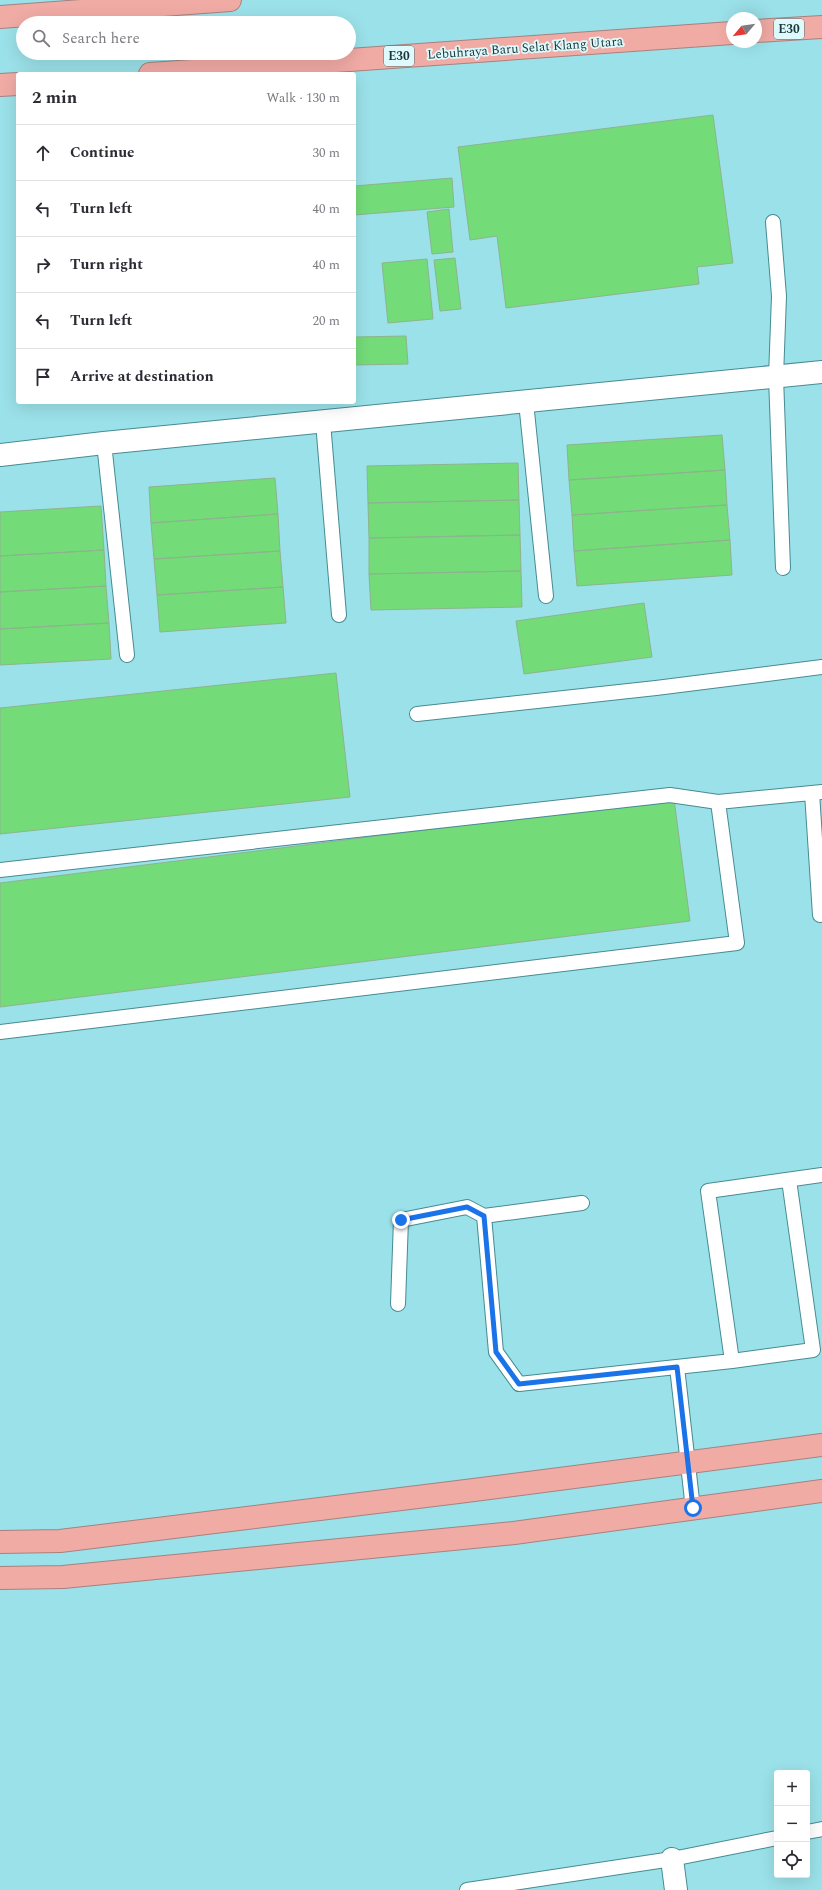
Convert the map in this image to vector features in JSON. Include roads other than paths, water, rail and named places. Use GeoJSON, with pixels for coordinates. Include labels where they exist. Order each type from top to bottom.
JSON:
{"type":"FeatureCollection","features":[{"type":"Feature","properties":{"kind":"highway"},"geometry":{"type":"LineString","coordinates":[[0,17],[230,0]]}},
{"type":"Feature","properties":{"kind":"highway","name":"E30"},"geometry":{"type":"LineString","coordinates":[[762,31],[822,27]]}},
{"type":"Feature","properties":{"kind":"highway","name":"Lebuhraya Baru Selat Klang Utara"},"geometry":{"type":"LineString","coordinates":[[356,59],[726,32]]}},
{"type":"Feature","properties":{"kind":"highway","name":"Lebuhraya Baru Selat Klang Utara"},"geometry":{"type":"LineString","coordinates":[[177,72],[342,60]]}},
{"type":"Feature","properties":{"kind":"highway"},"geometry":{"type":"LineString","coordinates":[[0,85],[16,84]]}},
{"type":"Feature","properties":{"kind":"highway"},"geometry":{"type":"LineString","coordinates":[[0,1542],[60,1541],[450,1493],[822,1444]]}},
{"type":"Feature","properties":{"kind":"highway"},"geometry":{"type":"LineString","coordinates":[[0,1578],[63,1577],[514,1533],[822,1491]]}},
{"type":"Feature","properties":{"kind":"street"},"geometry":{"type":"LineString","coordinates":[[0,455],[104,443],[822,372]]}},
{"type":"Feature","properties":{"kind":"street"},"geometry":{"type":"LineString","coordinates":[[672,1858],[676,1890]]}},
{"type":"Feature","properties":{"kind":"lane"},"geometry":{"type":"LineString","coordinates":[[773,222],[779,296],[776,377],[783,568]]}},
{"type":"Feature","properties":{"kind":"lane"},"geometry":{"type":"LineString","coordinates":[[526,402],[546,596]]}},
{"type":"Feature","properties":{"kind":"lane"},"geometry":{"type":"LineString","coordinates":[[323,422],[339,615]]}},
{"type":"Feature","properties":{"kind":"lane"},"geometry":{"type":"LineString","coordinates":[[104,443],[127,655]]}},
{"type":"Feature","properties":{"kind":"lane"},"geometry":{"type":"LineString","coordinates":[[417,714],[649,689],[822,667]]}},
{"type":"Feature","properties":{"kind":"lane"},"geometry":{"type":"LineString","coordinates":[[0,870],[670,795],[718,802],[817,792],[820,915]]}},
{"type":"Feature","properties":{"kind":"lane"},"geometry":{"type":"LineString","coordinates":[[0,1032],[737,943],[718,802]]}},
{"type":"Feature","properties":{"kind":"lane"},"geometry":{"type":"LineString","coordinates":[[732,1361],[708,1190],[822,1175]]}},
{"type":"Feature","properties":{"kind":"lane"},"geometry":{"type":"LineString","coordinates":[[484,1216],[496,1352],[519,1384],[732,1361],[813,1350],[789,1180]]}},
{"type":"Feature","properties":{"kind":"lane"},"geometry":{"type":"LineString","coordinates":[[398,1304],[401,1220],[467,1207],[484,1216],[582,1203]]}},
{"type":"Feature","properties":{"kind":"lane"},"geometry":{"type":"LineString","coordinates":[[677,1367],[693,1508]]}},
{"type":"Feature","properties":{"kind":"lane"},"geometry":{"type":"LineString","coordinates":[[810,1831],[822,1829]]}},
{"type":"Feature","properties":{"kind":"lane"},"geometry":{"type":"LineString","coordinates":[[467,1890],[672,1858],[774,1839]]}}]}
